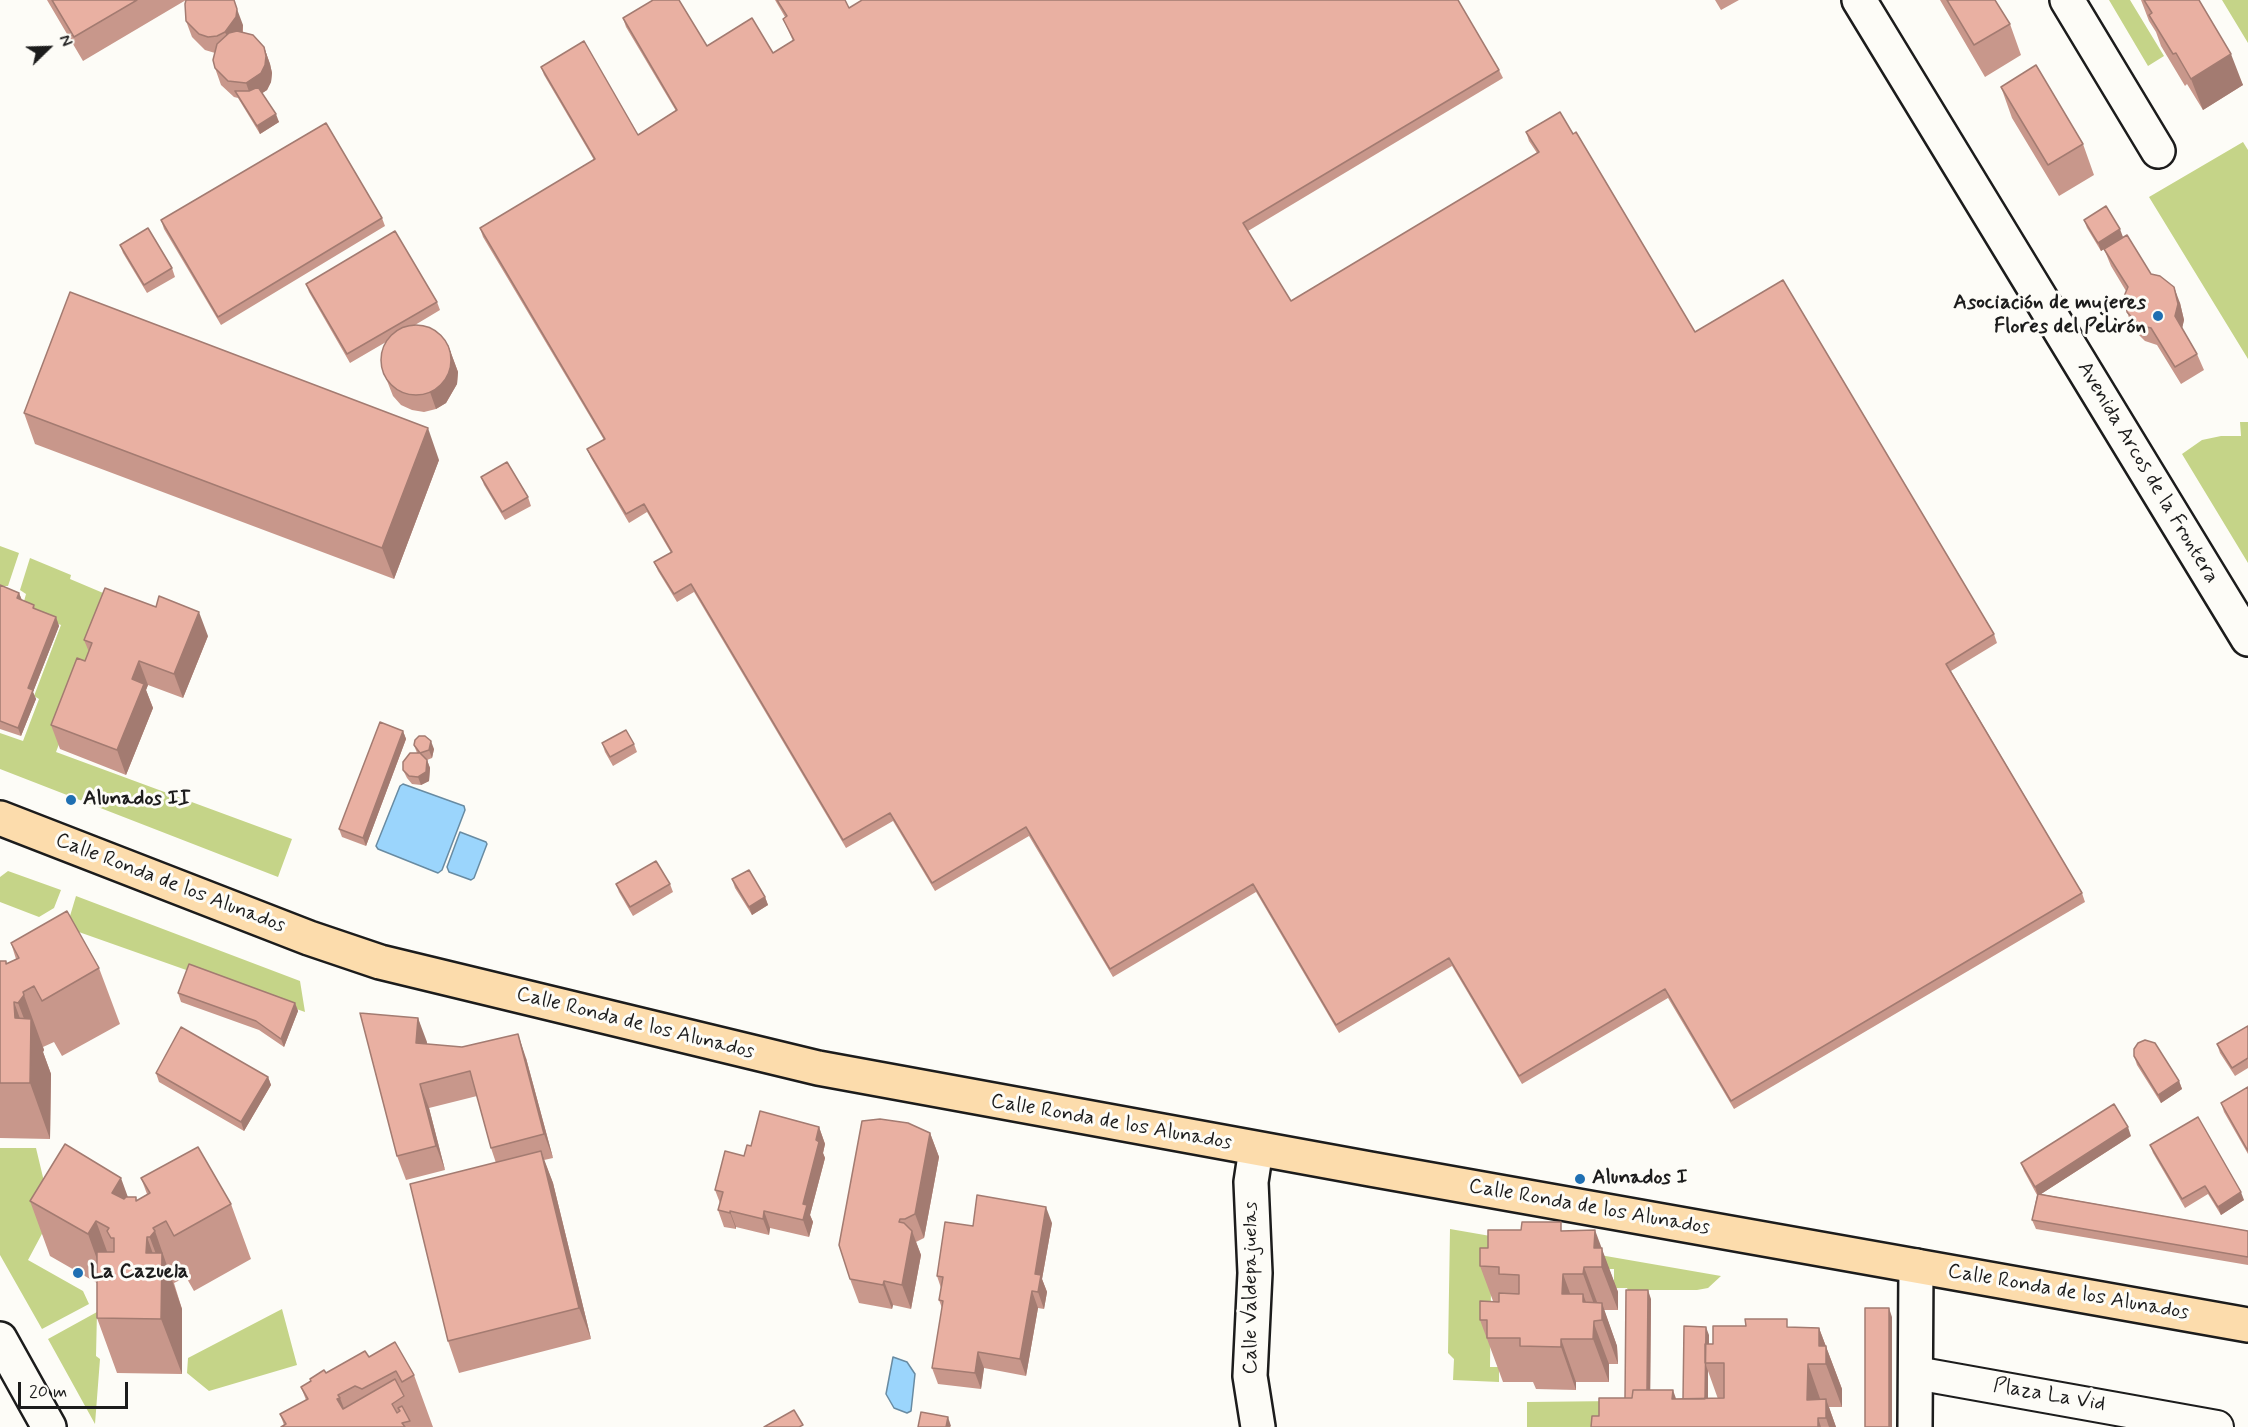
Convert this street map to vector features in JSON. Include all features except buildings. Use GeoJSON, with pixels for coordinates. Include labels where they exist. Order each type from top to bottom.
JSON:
{"type":"FeatureCollection","features":[{"type":"Feature","properties":{"kind":"main road","name":"Avenida Arcos de la Frontera"},"geometry":{"type":"LineString","coordinates":[[1859,0],[2248,639]]}},
{"type":"Feature","properties":{"kind":"main road"},"geometry":{"type":"LineString","coordinates":[[2067,0],[2158,152]]}},
{"type":"Feature","properties":{"kind":"main road","name":"Calle Ronda de los Alunados"},"geometry":{"type":"LineString","coordinates":[[0,818],[309,938],[380,962],[818,1068],[1256,1149],[2248,1325]]}},
{"type":"Feature","properties":{"kind":"main road","name":"Calle Valdepajuelas"},"geometry":{"type":"LineString","coordinates":[[1256,1149],[1251,1182],[1254,1273],[1250,1376],[1258,1427]]}},
{"type":"Feature","properties":{"kind":"main road"},"geometry":{"type":"LineString","coordinates":[[1915,1427],[1916,1266]]}},
{"type":"Feature","properties":{"kind":"main road"},"geometry":{"type":"LineString","coordinates":[[0,1339],[49,1427]]}},
{"type":"Feature","properties":{"kind":"street","name":"Plaza La Vid"},"geometry":{"type":"LineString","coordinates":[[1916,1373],[2217,1427]]}},
{"type":"Feature","properties":{"kind":"green space"},"geometry":{"type":"Polygon","coordinates":[[[2109,0],[2130,0],[2164,56],[2148,66],[2109,0]]]}},
{"type":"Feature","properties":{"kind":"green space"},"geometry":{"type":"Polygon","coordinates":[[[2222,0],[2248,0],[2248,43],[2222,0]]]}},
{"type":"Feature","properties":{"kind":"green space"},"geometry":{"type":"Polygon","coordinates":[[[2243,142],[2248,150],[2248,359],[2149,197],[2243,142]]]}},
{"type":"Feature","properties":{"kind":"green space"},"geometry":{"type":"Polygon","coordinates":[[[2240,422],[2248,422],[2248,563],[2182,454],[2202,440],[2221,436],[2241,436],[2240,422]]]}},
{"type":"Feature","properties":{"kind":"green space"},"geometry":{"type":"Polygon","coordinates":[[[0,546],[19,553],[8,586],[0,588],[0,546]]]}},
{"type":"Feature","properties":{"kind":"green space"},"geometry":{"type":"Polygon","coordinates":[[[30,558],[71,575],[70,579],[115,598],[56,752],[292,839],[278,877],[0,769],[0,733],[23,741],[39,699],[34,696],[61,625],[39,616],[23,605],[26,594],[20,590],[30,558]]]}},
{"type":"Feature","properties":{"kind":"green space"},"geometry":{"type":"Polygon","coordinates":[[[8,871],[61,890],[54,908],[39,917],[0,902],[0,877],[8,871]]]}},
{"type":"Feature","properties":{"kind":"green space"},"geometry":{"type":"Polygon","coordinates":[[[76,896],[300,981],[305,1012],[76,931],[70,916],[76,896]]]}},
{"type":"Feature","properties":{"kind":"green space"},"geometry":{"type":"Polygon","coordinates":[[[0,1148],[36,1148],[52,1215],[28,1260],[83,1291],[89,1304],[42,1329],[0,1255],[0,1148]]]}},
{"type":"Feature","properties":{"kind":"green space"},"geometry":{"type":"Polygon","coordinates":[[[1450,1229],[1721,1276],[1708,1288],[1697,1290],[1628,1290],[1627,1288],[1614,1288],[1614,1269],[1582,1269],[1491,1287],[1490,1367],[1499,1367],[1499,1382],[1453,1380],[1454,1359],[1448,1353],[1450,1229]]]}},
{"type":"Feature","properties":{"kind":"green space"},"geometry":{"type":"Polygon","coordinates":[[[282,1309],[297,1365],[209,1391],[187,1373],[188,1358],[282,1309]]]}},
{"type":"Feature","properties":{"kind":"green space"},"geometry":{"type":"Polygon","coordinates":[[[97,1312],[96,1356],[100,1359],[95,1424],[48,1339],[97,1312]]]}},
{"type":"Feature","properties":{"kind":"green space"},"geometry":{"type":"Polygon","coordinates":[[[1617,1401],[1611,1427],[1527,1427],[1527,1402],[1617,1401]]]}},
{"type":"Feature","properties":{"kind":"water"},"geometry":{"type":"Polygon","coordinates":[[[403,784],[464,806],[465,810],[442,870],[438,873],[378,849],[376,846],[400,786],[403,784]]]}},
{"type":"Feature","properties":{"kind":"water"},"geometry":{"type":"Polygon","coordinates":[[[460,832],[487,844],[474,878],[471,880],[449,872],[447,867],[460,832]]]}},
{"type":"Feature","properties":{"kind":"water"},"geometry":{"type":"Polygon","coordinates":[[[893,1357],[907,1362],[915,1374],[911,1411],[907,1413],[894,1408],[886,1394],[893,1357]]]}},
{"type":"Feature","properties":{"kind":"place","name":"Asociación de mujeres Flores del Pelirón"},"geometry":{"type":"Point","coordinates":[2158,316]}},
{"type":"Feature","properties":{"kind":"place","name":"Alunados II"},"geometry":{"type":"Point","coordinates":[71,800]}},
{"type":"Feature","properties":{"kind":"place","name":"Alunados I"},"geometry":{"type":"Point","coordinates":[1580,1179]}},
{"type":"Feature","properties":{"kind":"place","name":"La Cazuela"},"geometry":{"type":"Point","coordinates":[78,1273]}}]}
